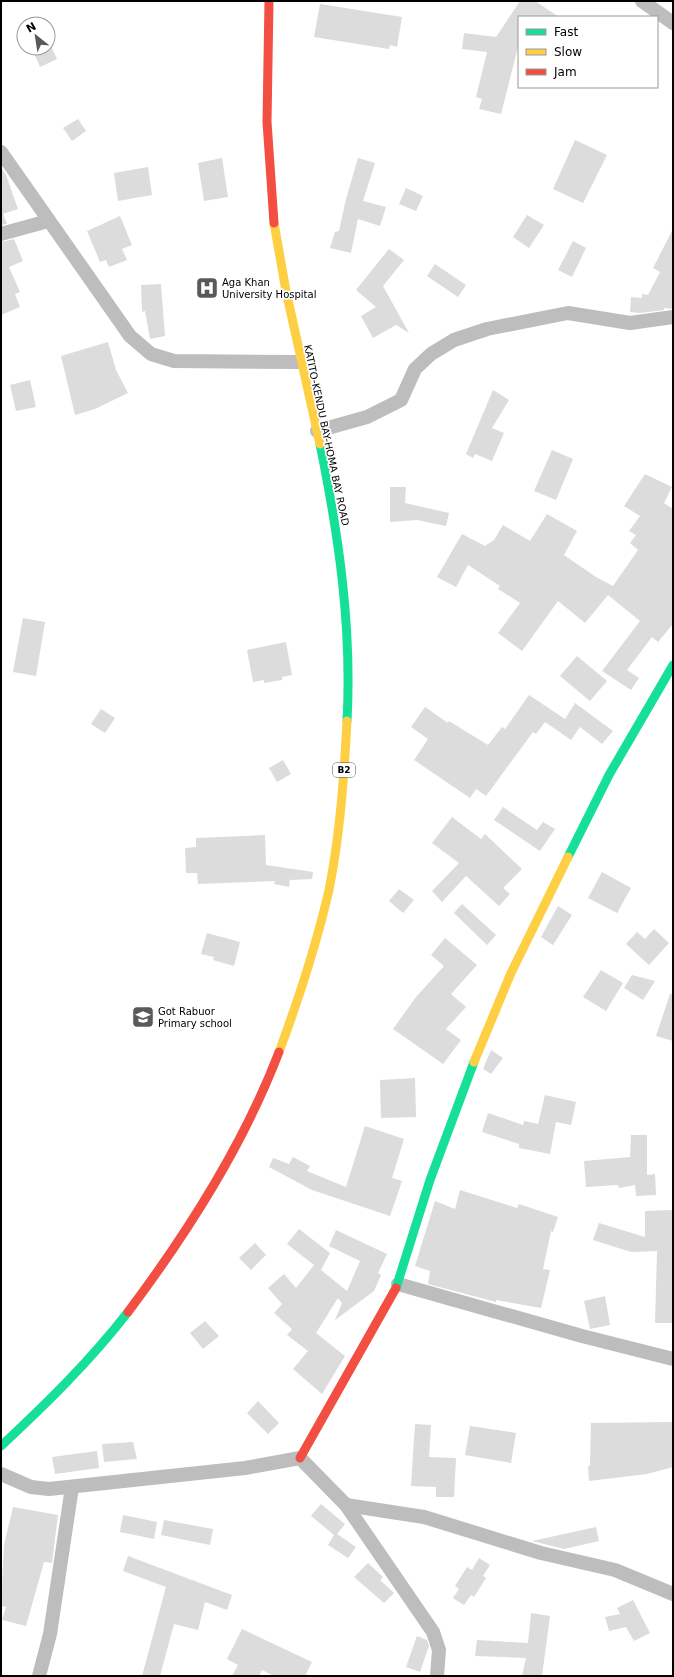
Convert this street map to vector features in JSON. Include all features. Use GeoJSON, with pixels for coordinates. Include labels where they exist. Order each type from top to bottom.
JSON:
{"type":"FeatureCollection","features":[{"type":"Feature","properties":{"kind":"main road","name":"KATITO-KENDU BAY-HOMA BAY ROAD"},"geometry":{"type":"LineString","coordinates":[[2,1443],[56,1396],[101,1345],[142,1296],[188,1230],[236,1148],[273,1067],[298,994],[325,906],[340,814],[350,702],[346,601],[334,511],[317,431],[300,362],[277,241],[268,160],[266,69],[269,1]]}},
{"type":"Feature","properties":{"kind":"main road"},"geometry":{"type":"LineString","coordinates":[[300,1458],[398,1284],[430,1180],[471,1070],[511,973],[609,775],[673,665]]}},
{"type":"Feature","properties":{"kind":"street"},"geometry":{"type":"LineString","coordinates":[[642,1],[673,23]]}},
{"type":"Feature","properties":{"kind":"street"},"geometry":{"type":"LineString","coordinates":[[1,152],[130,336],[151,354],[174,361],[300,362]]}},
{"type":"Feature","properties":{"kind":"street"},"geometry":{"type":"LineString","coordinates":[[1,234],[48,221]]}},
{"type":"Feature","properties":{"kind":"street"},"geometry":{"type":"LineString","coordinates":[[317,431],[367,417],[401,400],[415,370],[431,354],[454,340],[480,331],[568,312],[630,323],[673,317]]}},
{"type":"Feature","properties":{"kind":"street"},"geometry":{"type":"LineString","coordinates":[[398,1284],[575,1334],[673,1359]]}},
{"type":"Feature","properties":{"kind":"street"},"geometry":{"type":"LineString","coordinates":[[1,1474],[31,1487],[49,1490],[245,1468],[300,1458],[346,1506],[433,1632],[439,1650],[437,1676]]}},
{"type":"Feature","properties":{"kind":"street"},"geometry":{"type":"LineString","coordinates":[[39,1676],[50,1634],[72,1487]]}},
{"type":"Feature","properties":{"kind":"street"},"geometry":{"type":"LineString","coordinates":[[346,1506],[424,1516],[541,1553],[615,1570],[673,1594]]}},
{"type":"Feature","properties":{"kind":"building"},"geometry":{"type":"Polygon","coordinates":[[[520,1],[535,1],[558,16],[518,16],[518,47],[501,114],[479,109],[482,99],[476,97],[487,52],[462,49],[464,33],[496,37],[520,1]]]}},
{"type":"Feature","properties":{"kind":"building"},"geometry":{"type":"Polygon","coordinates":[[[320,4],[402,17],[397,47],[390,45],[389,49],[314,37],[320,4]]]}},
{"type":"Feature","properties":{"kind":"building"},"geometry":{"type":"Polygon","coordinates":[[[35,56],[56,56],[57,59],[40,67],[35,56]]]}},
{"type":"Feature","properties":{"kind":"building"},"geometry":{"type":"Polygon","coordinates":[[[78,119],[86,131],[72,141],[63,128],[78,119]]]}},
{"type":"Feature","properties":{"kind":"building"},"geometry":{"type":"Polygon","coordinates":[[[575,140],[607,155],[583,203],[553,189],[575,140]]]}},
{"type":"Feature","properties":{"kind":"building"},"geometry":{"type":"Polygon","coordinates":[[[222,158],[228,197],[204,201],[198,163],[222,158]]]}},
{"type":"Feature","properties":{"kind":"building"},"geometry":{"type":"Polygon","coordinates":[[[358,158],[375,163],[363,201],[386,207],[380,226],[358,219],[351,253],[330,248],[335,232],[339,231],[346,199],[358,158]]]}},
{"type":"Feature","properties":{"kind":"building"},"geometry":{"type":"Polygon","coordinates":[[[1,167],[6,175],[18,209],[3,214],[7,224],[1,225],[1,167]]]}},
{"type":"Feature","properties":{"kind":"building"},"geometry":{"type":"Polygon","coordinates":[[[148,167],[152,195],[118,201],[114,173],[148,167]]]}},
{"type":"Feature","properties":{"kind":"building"},"geometry":{"type":"Polygon","coordinates":[[[406,188],[423,196],[416,211],[399,204],[406,188]]]}},
{"type":"Feature","properties":{"kind":"building"},"geometry":{"type":"Polygon","coordinates":[[[527,215],[544,225],[529,248],[513,237],[527,215]]]}},
{"type":"Feature","properties":{"kind":"building"},"geometry":{"type":"Polygon","coordinates":[[[120,216],[132,245],[122,249],[127,260],[109,267],[106,260],[100,262],[87,231],[120,216]]]}},
{"type":"Feature","properties":{"kind":"building"},"geometry":{"type":"Polygon","coordinates":[[[673,229],[673,309],[664,308],[664,310],[640,313],[630,312],[631,297],[642,298],[642,294],[648,295],[660,272],[653,268],[673,229]]]}},
{"type":"Feature","properties":{"kind":"building"},"geometry":{"type":"Polygon","coordinates":[[[14,239],[23,261],[9,267],[20,292],[15,294],[20,307],[1,315],[1,242],[14,239]]]}},
{"type":"Feature","properties":{"kind":"building"},"geometry":{"type":"Polygon","coordinates":[[[573,241],[586,248],[572,277],[558,270],[573,241]]]}},
{"type":"Feature","properties":{"kind":"building"},"geometry":{"type":"Polygon","coordinates":[[[389,249],[404,260],[383,286],[409,333],[396,325],[373,338],[361,316],[376,307],[356,290],[389,249]]]}},
{"type":"Feature","properties":{"kind":"building"},"geometry":{"type":"Polygon","coordinates":[[[435,264],[466,285],[458,297],[427,276],[435,264]]]}},
{"type":"Feature","properties":{"kind":"building"},"geometry":{"type":"Polygon","coordinates":[[[161,284],[165,336],[150,339],[145,311],[142,312],[141,285],[161,284]]]}},
{"type":"Feature","properties":{"kind":"building"},"geometry":{"type":"Polygon","coordinates":[[[108,342],[116,370],[128,393],[95,409],[75,415],[61,356],[108,342]]]}},
{"type":"Feature","properties":{"kind":"building"},"geometry":{"type":"Polygon","coordinates":[[[30,380],[36,407],[16,411],[10,385],[30,380]]]}},
{"type":"Feature","properties":{"kind":"building"},"geometry":{"type":"Polygon","coordinates":[[[493,390],[509,400],[492,428],[504,433],[492,461],[475,454],[473,458],[466,454],[493,390]]]}},
{"type":"Feature","properties":{"kind":"building"},"geometry":{"type":"Polygon","coordinates":[[[552,450],[573,459],[556,500],[534,491],[552,450]]]}},
{"type":"Feature","properties":{"kind":"building"},"geometry":{"type":"Polygon","coordinates":[[[645,474],[672,487],[664,503],[673,509],[673,624],[658,642],[652,637],[627,670],[639,678],[631,690],[602,671],[640,621],[608,595],[585,623],[558,601],[522,651],[498,633],[520,603],[498,589],[500,586],[468,565],[456,587],[437,577],[462,534],[485,546],[494,540],[503,525],[530,541],[547,514],[577,531],[564,555],[596,577],[613,586],[638,550],[630,543],[636,535],[629,531],[640,516],[624,506],[645,474]]]}},
{"type":"Feature","properties":{"kind":"building"},"geometry":{"type":"Polygon","coordinates":[[[390,487],[406,487],[405,503],[449,513],[446,526],[417,520],[390,522],[390,487]]]}},
{"type":"Feature","properties":{"kind":"building"},"geometry":{"type":"Polygon","coordinates":[[[23,618],[45,622],[36,676],[13,672],[23,618]]]}},
{"type":"Feature","properties":{"kind":"building"},"geometry":{"type":"Polygon","coordinates":[[[286,642],[292,675],[282,677],[282,680],[264,683],[264,680],[253,682],[247,650],[286,642]]]}},
{"type":"Feature","properties":{"kind":"building"},"geometry":{"type":"Polygon","coordinates":[[[577,656],[607,681],[590,701],[560,676],[577,656]]]}},
{"type":"Feature","properties":{"kind":"building"},"geometry":{"type":"Polygon","coordinates":[[[529,695],[565,719],[575,703],[613,731],[602,744],[580,727],[571,740],[545,722],[536,734],[533,732],[486,796],[476,789],[470,798],[414,760],[428,739],[411,727],[425,707],[448,723],[449,721],[488,745],[502,727],[505,729],[529,695]]]}},
{"type":"Feature","properties":{"kind":"building"},"geometry":{"type":"Polygon","coordinates":[[[101,709],[115,718],[105,733],[91,724],[101,709]]]}},
{"type":"Feature","properties":{"kind":"building"},"geometry":{"type":"Polygon","coordinates":[[[283,760],[291,774],[277,782],[269,768],[283,760]]]}},
{"type":"Feature","properties":{"kind":"building"},"geometry":{"type":"Polygon","coordinates":[[[503,807],[537,830],[543,822],[555,829],[540,851],[494,820],[503,807]]]}},
{"type":"Feature","properties":{"kind":"building"},"geometry":{"type":"Polygon","coordinates":[[[452,817],[481,839],[485,834],[522,869],[503,888],[510,894],[499,906],[466,876],[442,902],[432,891],[459,863],[432,843],[452,817]]]}},
{"type":"Feature","properties":{"kind":"building"},"geometry":{"type":"Polygon","coordinates":[[[265,835],[266,865],[313,872],[312,879],[290,880],[289,887],[274,884],[275,881],[198,884],[197,873],[186,873],[185,848],[196,847],[196,838],[265,835]]]}},
{"type":"Feature","properties":{"kind":"building"},"geometry":{"type":"Polygon","coordinates":[[[602,872],[631,888],[617,913],[588,898],[602,872]]]}},
{"type":"Feature","properties":{"kind":"building"},"geometry":{"type":"Polygon","coordinates":[[[399,889],[414,900],[403,913],[389,901],[399,889]]]}},
{"type":"Feature","properties":{"kind":"building"},"geometry":{"type":"Polygon","coordinates":[[[462,904],[496,935],[487,945],[454,913],[462,904]]]}},
{"type":"Feature","properties":{"kind":"building"},"geometry":{"type":"Polygon","coordinates":[[[558,906],[572,915],[553,945],[541,937],[558,906]]]}},
{"type":"Feature","properties":{"kind":"building"},"geometry":{"type":"Polygon","coordinates":[[[654,929],[669,943],[649,965],[626,944],[637,932],[645,939],[654,929]]]}},
{"type":"Feature","properties":{"kind":"building"},"geometry":{"type":"Polygon","coordinates":[[[207,933],[240,942],[234,966],[213,960],[214,957],[201,954],[207,933]]]}},
{"type":"Feature","properties":{"kind":"building"},"geometry":{"type":"Polygon","coordinates":[[[445,938],[477,965],[451,994],[466,1007],[446,1029],[461,1040],[443,1064],[393,1029],[416,997],[444,966],[431,955],[445,938]]]}},
{"type":"Feature","properties":{"kind":"building"},"geometry":{"type":"Polygon","coordinates":[[[601,970],[623,983],[606,1011],[583,997],[601,970]]]}},
{"type":"Feature","properties":{"kind":"building"},"geometry":{"type":"Polygon","coordinates":[[[632,975],[655,981],[643,1000],[624,988],[632,975]]]}},
{"type":"Feature","properties":{"kind":"building"},"geometry":{"type":"Polygon","coordinates":[[[670,994],[673,994],[673,1041],[656,1036],[670,994]]]}},
{"type":"Feature","properties":{"kind":"building"},"geometry":{"type":"Polygon","coordinates":[[[491,1050],[503,1058],[491,1074],[483,1069],[491,1050]]]}},
{"type":"Feature","properties":{"kind":"building"},"geometry":{"type":"Polygon","coordinates":[[[415,1078],[416,1117],[381,1118],[380,1080],[415,1078]]]}},
{"type":"Feature","properties":{"kind":"building"},"geometry":{"type":"Polygon","coordinates":[[[545,1095],[576,1102],[571,1125],[556,1122],[550,1154],[519,1148],[519,1144],[482,1132],[488,1113],[523,1125],[524,1121],[538,1124],[545,1095]]]}},
{"type":"Feature","properties":{"kind":"building"},"geometry":{"type":"Polygon","coordinates":[[[365,1126],[404,1139],[392,1178],[402,1181],[390,1216],[312,1190],[269,1167],[273,1158],[289,1164],[293,1157],[310,1166],[307,1171],[346,1187],[365,1126]]]}},
{"type":"Feature","properties":{"kind":"building"},"geometry":{"type":"Polygon","coordinates":[[[631,1135],[647,1135],[647,1175],[655,1174],[656,1195],[636,1196],[635,1185],[619,1188],[618,1185],[586,1187],[584,1161],[630,1157],[631,1135]]]}},
{"type":"Feature","properties":{"kind":"building"},"geometry":{"type":"Polygon","coordinates":[[[460,1190],[517,1208],[519,1204],[558,1217],[553,1232],[551,1231],[543,1269],[550,1270],[541,1308],[496,1300],[496,1302],[428,1284],[430,1271],[415,1266],[435,1201],[455,1209],[460,1190]]]}},
{"type":"Feature","properties":{"kind":"building"},"geometry":{"type":"Polygon","coordinates":[[[673,1210],[673,1323],[655,1323],[657,1251],[631,1252],[593,1240],[599,1223],[645,1237],[645,1211],[673,1210]]]}},
{"type":"Feature","properties":{"kind":"building"},"geometry":{"type":"Polygon","coordinates":[[[299,1229],[330,1253],[321,1270],[347,1291],[360,1261],[329,1246],[336,1230],[387,1254],[378,1273],[381,1275],[374,1291],[335,1320],[342,1303],[338,1298],[316,1333],[345,1356],[322,1394],[293,1369],[308,1351],[287,1335],[292,1329],[274,1313],[282,1304],[268,1288],[284,1274],[296,1288],[314,1265],[287,1244],[299,1229]]]}},
{"type":"Feature","properties":{"kind":"building"},"geometry":{"type":"Polygon","coordinates":[[[255,1243],[266,1255],[251,1270],[239,1258],[255,1243]]]}},
{"type":"Feature","properties":{"kind":"building"},"geometry":{"type":"Polygon","coordinates":[[[605,1296],[610,1325],[590,1329],[584,1301],[605,1296]]]}},
{"type":"Feature","properties":{"kind":"building"},"geometry":{"type":"Polygon","coordinates":[[[205,1321],[219,1336],[203,1349],[190,1333],[205,1321]]]}},
{"type":"Feature","properties":{"kind":"building"},"geometry":{"type":"Polygon","coordinates":[[[258,1401],[279,1423],[268,1434],[247,1413],[258,1401]]]}},
{"type":"Feature","properties":{"kind":"building"},"geometry":{"type":"Polygon","coordinates":[[[673,1422],[673,1467],[647,1474],[589,1481],[588,1466],[590,1466],[591,1423],[673,1422]]]}},
{"type":"Feature","properties":{"kind":"building"},"geometry":{"type":"Polygon","coordinates":[[[415,1424],[431,1425],[429,1457],[456,1458],[454,1497],[436,1497],[436,1487],[411,1486],[415,1424]]]}},
{"type":"Feature","properties":{"kind":"building"},"geometry":{"type":"Polygon","coordinates":[[[470,1426],[516,1433],[511,1463],[465,1455],[470,1426]]]}},
{"type":"Feature","properties":{"kind":"building"},"geometry":{"type":"Polygon","coordinates":[[[133,1442],[137,1459],[104,1462],[102,1444],[133,1442]]]}},
{"type":"Feature","properties":{"kind":"building"},"geometry":{"type":"Polygon","coordinates":[[[97,1451],[99,1468],[55,1474],[52,1457],[97,1451]]]}},
{"type":"Feature","properties":{"kind":"building"},"geometry":{"type":"Polygon","coordinates":[[[321,1504],[345,1524],[337,1534],[356,1547],[348,1558],[328,1545],[334,1535],[311,1516],[321,1504]]]}},
{"type":"Feature","properties":{"kind":"building"},"geometry":{"type":"Polygon","coordinates":[[[13,1507],[58,1515],[52,1563],[44,1562],[26,1626],[2,1620],[6,1607],[1,1606],[4,1545],[13,1507]]]}},
{"type":"Feature","properties":{"kind":"building"},"geometry":{"type":"Polygon","coordinates":[[[123,1515],[157,1522],[154,1539],[120,1532],[123,1515]]]}},
{"type":"Feature","properties":{"kind":"building"},"geometry":{"type":"Polygon","coordinates":[[[164,1520],[213,1529],[210,1545],[161,1535],[164,1520]]]}},
{"type":"Feature","properties":{"kind":"building"},"geometry":{"type":"Polygon","coordinates":[[[596,1527],[599,1541],[564,1549],[532,1541],[596,1527]]]}},
{"type":"Feature","properties":{"kind":"building"},"geometry":{"type":"Polygon","coordinates":[[[128,1556],[232,1595],[227,1610],[205,1602],[198,1630],[174,1624],[160,1676],[142,1676],[166,1587],[123,1571],[128,1556]]]}},
{"type":"Feature","properties":{"kind":"building"},"geometry":{"type":"Polygon","coordinates":[[[479,1558],[490,1565],[483,1576],[486,1578],[474,1597],[471,1595],[464,1605],[453,1598],[459,1589],[455,1586],[467,1567],[472,1570],[479,1558]]]}},
{"type":"Feature","properties":{"kind":"building"},"geometry":{"type":"Polygon","coordinates":[[[368,1563],[383,1577],[380,1580],[394,1593],[384,1603],[354,1577],[368,1563]]]}},
{"type":"Feature","properties":{"kind":"building"},"geometry":{"type":"Polygon","coordinates":[[[633,1600],[650,1633],[634,1641],[626,1627],[609,1631],[605,1617],[620,1614],[617,1608],[633,1600]]]}},
{"type":"Feature","properties":{"kind":"building"},"geometry":{"type":"Polygon","coordinates":[[[531,1613],[550,1616],[542,1676],[522,1676],[526,1658],[475,1656],[477,1640],[528,1643],[531,1613]]]}},
{"type":"Feature","properties":{"kind":"building"},"geometry":{"type":"Polygon","coordinates":[[[242,1629],[312,1662],[305,1676],[274,1676],[262,1670],[259,1676],[232,1676],[238,1665],[227,1659],[242,1629]]]}},
{"type":"Feature","properties":{"kind":"building"},"geometry":{"type":"Polygon","coordinates":[[[417,1636],[427,1640],[429,1646],[420,1672],[406,1667],[417,1636]]]}},
{"type":"Feature","properties":{"kind":"traffic: fast"},"geometry":{"type":"LineString","coordinates":[[320,444],[333,513],[346,617],[348,651],[347,721]]}},
{"type":"Feature","properties":{"kind":"traffic: fast"},"geometry":{"type":"LineString","coordinates":[[568,857],[609,775],[673,665]]}},
{"type":"Feature","properties":{"kind":"traffic: fast"},"geometry":{"type":"LineString","coordinates":[[396,1288],[430,1180],[474,1062]]}},
{"type":"Feature","properties":{"kind":"traffic: fast"},"geometry":{"type":"LineString","coordinates":[[1,1446],[67,1382],[128,1312]]}},
{"type":"Feature","properties":{"kind":"traffic: slow"},"geometry":{"type":"LineString","coordinates":[[274,223],[286,291],[320,444]]}},
{"type":"Feature","properties":{"kind":"traffic: slow"},"geometry":{"type":"LineString","coordinates":[[279,1052],[307,971],[329,890],[339,827],[347,721]]}},
{"type":"Feature","properties":{"kind":"traffic: slow"},"geometry":{"type":"LineString","coordinates":[[474,1062],[511,973],[568,857]]}},
{"type":"Feature","properties":{"kind":"traffic: jam"},"geometry":{"type":"LineString","coordinates":[[269,1],[267,122],[274,223]]}},
{"type":"Feature","properties":{"kind":"traffic: jam"},"geometry":{"type":"LineString","coordinates":[[128,1312],[172,1251],[212,1187],[249,1121],[279,1052]]}},
{"type":"Feature","properties":{"kind":"traffic: jam"},"geometry":{"type":"LineString","coordinates":[[300,1458],[396,1288]]}},
{"type":"Feature","properties":{"kind":"place","name":"Aga Khan University Hospital"},"geometry":{"type":"Point","coordinates":[207,288]}},
{"type":"Feature","properties":{"kind":"place","name":"Got Rabuor Primary school"},"geometry":{"type":"Point","coordinates":[143,1017]}}]}
